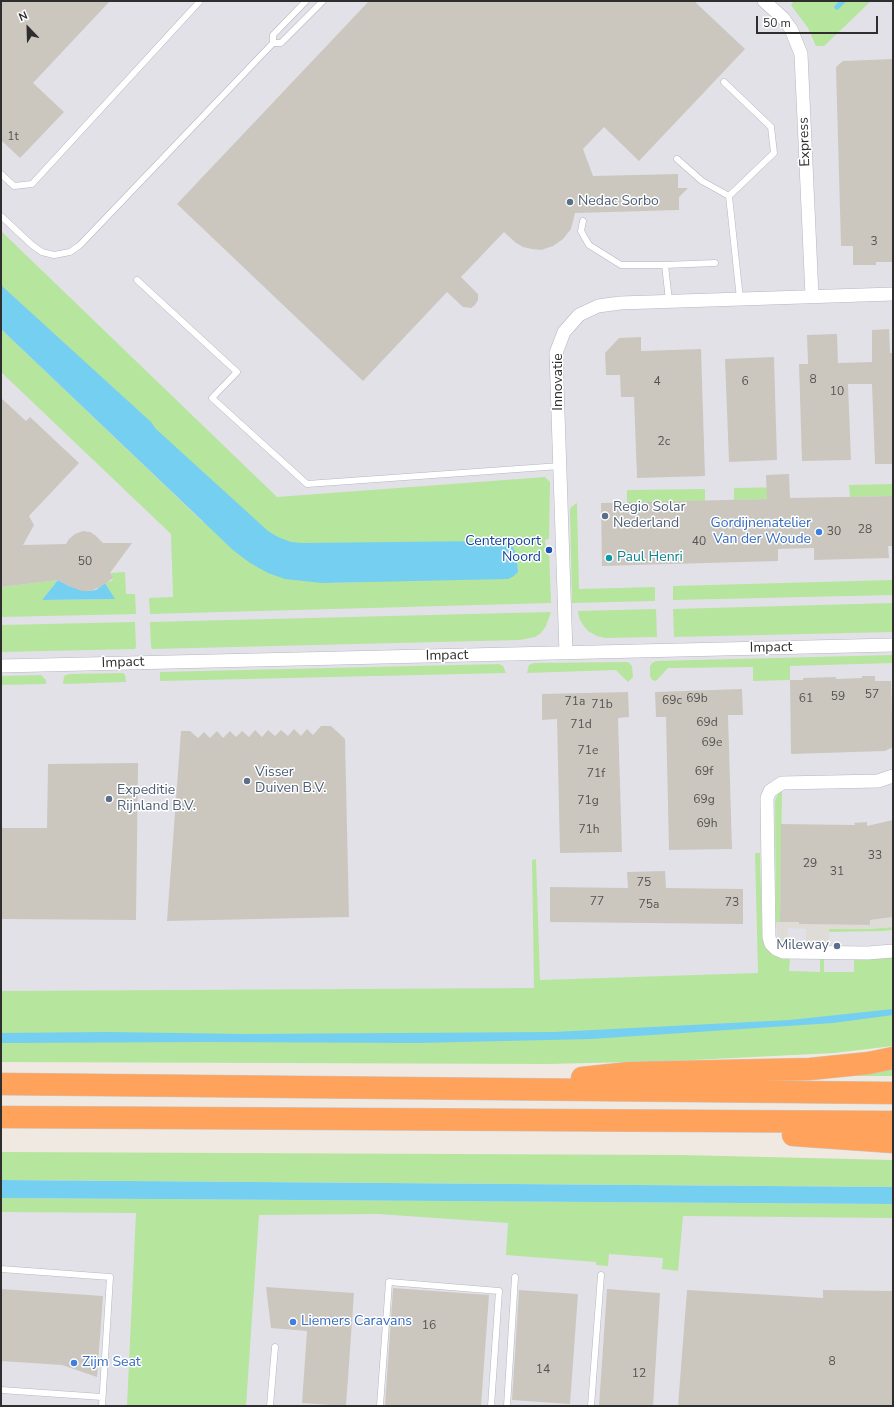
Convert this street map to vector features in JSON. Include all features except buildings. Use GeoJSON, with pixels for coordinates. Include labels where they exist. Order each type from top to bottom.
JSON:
{"type":"FeatureCollection","features":[{"type":"Feature","properties":{"kind":"highway"},"geometry":{"type":"LineString","coordinates":[[475,1090],[629,1073],[810,1069],[870,1063],[893,1058]]}},
{"type":"Feature","properties":{"kind":"highway"},"geometry":{"type":"LineString","coordinates":[[1,1084],[475,1090],[893,1092]]}},
{"type":"Feature","properties":{"kind":"highway"},"geometry":{"type":"LineString","coordinates":[[1,1118],[893,1122]]}},
{"type":"Feature","properties":{"kind":"highway"},"geometry":{"type":"LineString","coordinates":[[586,1120],[893,1142]]}},
{"type":"Feature","properties":{"kind":"street","name":"Express"},"geometry":{"type":"LineString","coordinates":[[764,1],[783,18],[791,29],[801,54],[812,296]]}},
{"type":"Feature","properties":{"kind":"street","name":"Innovatie"},"geometry":{"type":"LineString","coordinates":[[566,653],[556,353],[564,332],[579,315],[598,306],[620,303],[893,294]]}},
{"type":"Feature","properties":{"kind":"street","name":"Impact"},"geometry":{"type":"LineString","coordinates":[[1,666],[893,645]]}},
{"type":"Feature","properties":{"kind":"street"},"geometry":{"type":"LineString","coordinates":[[893,776],[878,781],[782,783],[770,791],[767,798],[769,937],[771,944],[776,949],[783,952],[868,953],[893,951]]}},
{"type":"Feature","properties":{"kind":"lane"},"geometry":{"type":"LineString","coordinates":[[1,174],[14,186],[32,184],[200,1]]}},
{"type":"Feature","properties":{"kind":"lane"},"geometry":{"type":"LineString","coordinates":[[1,216],[32,245],[42,252],[54,255],[70,252],[80,245],[273,43],[273,35],[306,1]]}},
{"type":"Feature","properties":{"kind":"lane"},"geometry":{"type":"LineString","coordinates":[[273,43],[281,43],[322,1]]}},
{"type":"Feature","properties":{"kind":"lane"},"geometry":{"type":"LineString","coordinates":[[724,82],[771,126],[774,153],[730,196]]}},
{"type":"Feature","properties":{"kind":"lane"},"geometry":{"type":"LineString","coordinates":[[677,159],[702,181],[730,196]]}},
{"type":"Feature","properties":{"kind":"lane"},"geometry":{"type":"LineString","coordinates":[[730,196],[740,299]]}},
{"type":"Feature","properties":{"kind":"lane"},"geometry":{"type":"LineString","coordinates":[[583,221],[581,231],[589,245],[621,265],[665,265],[715,262]]}},
{"type":"Feature","properties":{"kind":"lane"},"geometry":{"type":"LineString","coordinates":[[665,265],[669,301]]}},
{"type":"Feature","properties":{"kind":"lane"},"geometry":{"type":"LineString","coordinates":[[137,280],[237,372],[212,398],[307,484],[560,466]]}},
{"type":"Feature","properties":{"kind":"lane"},"geometry":{"type":"LineString","coordinates":[[1,1269],[110,1277],[102,1406]]}},
{"type":"Feature","properties":{"kind":"lane"},"geometry":{"type":"LineString","coordinates":[[591,1406],[601,1275]]}},
{"type":"Feature","properties":{"kind":"lane"},"geometry":{"type":"LineString","coordinates":[[506,1406],[515,1277]]}},
{"type":"Feature","properties":{"kind":"lane"},"geometry":{"type":"LineString","coordinates":[[380,1406],[389,1282],[499,1291],[491,1406]]}},
{"type":"Feature","properties":{"kind":"lane"},"geometry":{"type":"LineString","coordinates":[[270,1406],[276,1347]]}},
{"type":"Feature","properties":{"kind":"lane"},"geometry":{"type":"LineString","coordinates":[[1,1390],[102,1396]]}},
{"type":"Feature","properties":{"kind":"shaded area"},"geometry":{"type":"Polygon","coordinates":[[[1,1],[893,1],[893,1012],[1,1037],[1,1]]]}},
{"type":"Feature","properties":{"kind":"shaded area"},"geometry":{"type":"Polygon","coordinates":[[[893,917],[893,927],[829,929],[829,945],[806,945],[806,929],[788,928],[788,945],[782,942],[777,936],[776,922],[799,922],[799,924],[869,925],[870,920],[893,917]]]}},
{"type":"Feature","properties":{"kind":"shaded area"},"geometry":{"type":"Polygon","coordinates":[[[1,1187],[893,1195],[893,1406],[1,1406],[1,1187]]]}},
{"type":"Feature","properties":{"kind":"green space"},"geometry":{"type":"Polygon","coordinates":[[[871,1],[824,46],[816,46],[808,28],[791,5],[793,2],[871,1]]]}},
{"type":"Feature","properties":{"kind":"green space"},"geometry":{"type":"Polygon","coordinates":[[[1,231],[277,497],[545,477],[550,482],[549,539],[545,540],[546,549],[549,549],[551,603],[150,614],[149,598],[173,597],[171,534],[1,372],[1,329],[203,522],[207,522],[324,583],[367,582],[301,546],[268,535],[1,291],[1,231]]]}},
{"type":"Feature","properties":{"kind":"green space"},"geometry":{"type":"Polygon","coordinates":[[[893,484],[893,496],[850,497],[849,485],[893,484]]]}},
{"type":"Feature","properties":{"kind":"green space"},"geometry":{"type":"Polygon","coordinates":[[[789,487],[789,498],[734,500],[734,488],[789,487]]]}},
{"type":"Feature","properties":{"kind":"green space"},"geometry":{"type":"Polygon","coordinates":[[[705,489],[705,501],[627,503],[627,490],[705,489]]]}},
{"type":"Feature","properties":{"kind":"green space"},"geometry":{"type":"Polygon","coordinates":[[[577,503],[579,589],[655,587],[655,601],[572,603],[570,510],[571,507],[577,503]]]}},
{"type":"Feature","properties":{"kind":"green space"},"geometry":{"type":"Polygon","coordinates":[[[125,572],[126,594],[135,594],[136,614],[1,617],[1,587],[58,580],[42,600],[114,599],[100,574],[110,582],[113,579],[110,573],[125,572]]]}},
{"type":"Feature","properties":{"kind":"green space"},"geometry":{"type":"Polygon","coordinates":[[[893,580],[893,595],[673,600],[673,586],[893,580]]]}},
{"type":"Feature","properties":{"kind":"green space"},"geometry":{"type":"Polygon","coordinates":[[[893,603],[893,632],[674,637],[673,609],[893,603]]]}},
{"type":"Feature","properties":{"kind":"green space"},"geometry":{"type":"Polygon","coordinates":[[[656,609],[657,637],[605,638],[597,636],[588,631],[583,625],[579,618],[578,611],[656,609]]]}},
{"type":"Feature","properties":{"kind":"green space"},"geometry":{"type":"Polygon","coordinates":[[[551,612],[546,626],[541,633],[535,637],[520,640],[152,649],[151,646],[150,622],[551,612]]]}},
{"type":"Feature","properties":{"kind":"green space"},"geometry":{"type":"Polygon","coordinates":[[[135,622],[135,649],[1,652],[1,625],[135,622]]]}},
{"type":"Feature","properties":{"kind":"green space"},"geometry":{"type":"Polygon","coordinates":[[[893,655],[893,663],[790,666],[790,680],[753,681],[753,667],[668,668],[656,681],[652,680],[650,676],[650,666],[656,661],[893,655]]]}},
{"type":"Feature","properties":{"kind":"green space"},"geometry":{"type":"Polygon","coordinates":[[[628,662],[632,666],[633,677],[628,682],[616,670],[527,673],[529,665],[534,663],[628,662]]]}},
{"type":"Feature","properties":{"kind":"green space"},"geometry":{"type":"Polygon","coordinates":[[[499,664],[503,666],[506,673],[160,681],[160,672],[499,664]]]}},
{"type":"Feature","properties":{"kind":"green space"},"geometry":{"type":"Polygon","coordinates":[[[123,673],[125,675],[126,682],[63,684],[64,676],[69,674],[123,673]]]}},
{"type":"Feature","properties":{"kind":"green space"},"geometry":{"type":"Polygon","coordinates":[[[41,675],[46,680],[46,684],[1,685],[1,676],[41,675]]]}},
{"type":"Feature","properties":{"kind":"green space"},"geometry":{"type":"Polygon","coordinates":[[[782,791],[780,922],[776,922],[775,801],[778,793],[782,791]]]}},
{"type":"Feature","properties":{"kind":"green space"},"geometry":{"type":"Polygon","coordinates":[[[755,853],[760,853],[762,936],[764,945],[774,955],[790,959],[789,971],[820,972],[820,959],[824,959],[824,972],[854,972],[854,959],[893,958],[893,1046],[834,1053],[672,1061],[547,1064],[1,1062],[1,991],[534,988],[532,860],[536,859],[540,980],[758,973],[755,853]]]}},
{"type":"Feature","properties":{"kind":"green space"},"geometry":{"type":"Polygon","coordinates":[[[893,927],[893,930],[883,931],[829,932],[829,929],[893,927]]]}},
{"type":"Feature","properties":{"kind":"green space"},"geometry":{"type":"Polygon","coordinates":[[[893,1065],[893,1076],[765,1076],[893,1065]]]}},
{"type":"Feature","properties":{"kind":"green space"},"geometry":{"type":"Polygon","coordinates":[[[1,1152],[681,1155],[893,1160],[893,1187],[1,1180],[1,1152]]]}},
{"type":"Feature","properties":{"kind":"green space"},"geometry":{"type":"Polygon","coordinates":[[[1,1198],[893,1204],[893,1218],[683,1216],[678,1271],[662,1269],[663,1258],[609,1254],[608,1266],[596,1265],[596,1262],[506,1255],[508,1223],[378,1214],[259,1215],[246,1406],[127,1406],[136,1213],[1,1212],[1,1198]]]}},
{"type":"Feature","properties":{"kind":"water"},"geometry":{"type":"Polygon","coordinates":[[[1,283],[3,287],[151,422],[156,429],[268,531],[278,537],[291,542],[302,543],[489,541],[506,543],[512,546],[516,553],[518,572],[508,579],[322,583],[285,579],[268,573],[250,563],[233,550],[1,329],[1,283]]]}},
{"type":"Feature","properties":{"kind":"water"},"geometry":{"type":"Polygon","coordinates":[[[58,580],[69,586],[86,591],[96,590],[105,583],[115,599],[42,600],[58,580]]]}},
{"type":"Feature","properties":{"kind":"water"},"geometry":{"type":"Polygon","coordinates":[[[893,1009],[893,1015],[833,1023],[591,1039],[417,1043],[1,1043],[1,1033],[109,1032],[245,1034],[554,1032],[790,1020],[893,1009]]]}},
{"type":"Feature","properties":{"kind":"water"},"geometry":{"type":"Polygon","coordinates":[[[1,1180],[893,1187],[893,1204],[1,1198],[1,1180]]]}},
{"type":"Feature","properties":{"kind":"waterway"},"geometry":{"type":"LineString","coordinates":[[837,7],[843,1]]}},
{"type":"Feature","properties":{"kind":"place","name":"Nedac Sorbo"},"geometry":{"type":"Point","coordinates":[570,202]}},
{"type":"Feature","properties":{"kind":"place","name":"Regio Solar Nederland"},"geometry":{"type":"Point","coordinates":[605,516]}},
{"type":"Feature","properties":{"kind":"place","name":"Gordijnenatelier Van der Woude"},"geometry":{"type":"Point","coordinates":[819,532]}},
{"type":"Feature","properties":{"kind":"place","name":"Centerpoort Noord"},"geometry":{"type":"Point","coordinates":[549,550]}},
{"type":"Feature","properties":{"kind":"place","name":"Paul Henri"},"geometry":{"type":"Point","coordinates":[609,558]}},
{"type":"Feature","properties":{"kind":"place","name":"Visser Duiven B.V."},"geometry":{"type":"Point","coordinates":[247,781]}},
{"type":"Feature","properties":{"kind":"place","name":"Expeditie Rijnland B.V."},"geometry":{"type":"Point","coordinates":[109,799]}},
{"type":"Feature","properties":{"kind":"place","name":"Mileway"},"geometry":{"type":"Point","coordinates":[837,946]}},
{"type":"Feature","properties":{"kind":"place","name":"Liemers Caravans"},"geometry":{"type":"Point","coordinates":[293,1322]}},
{"type":"Feature","properties":{"kind":"place","name":"Zijm Seat"},"geometry":{"type":"Point","coordinates":[74,1363]}}]}
